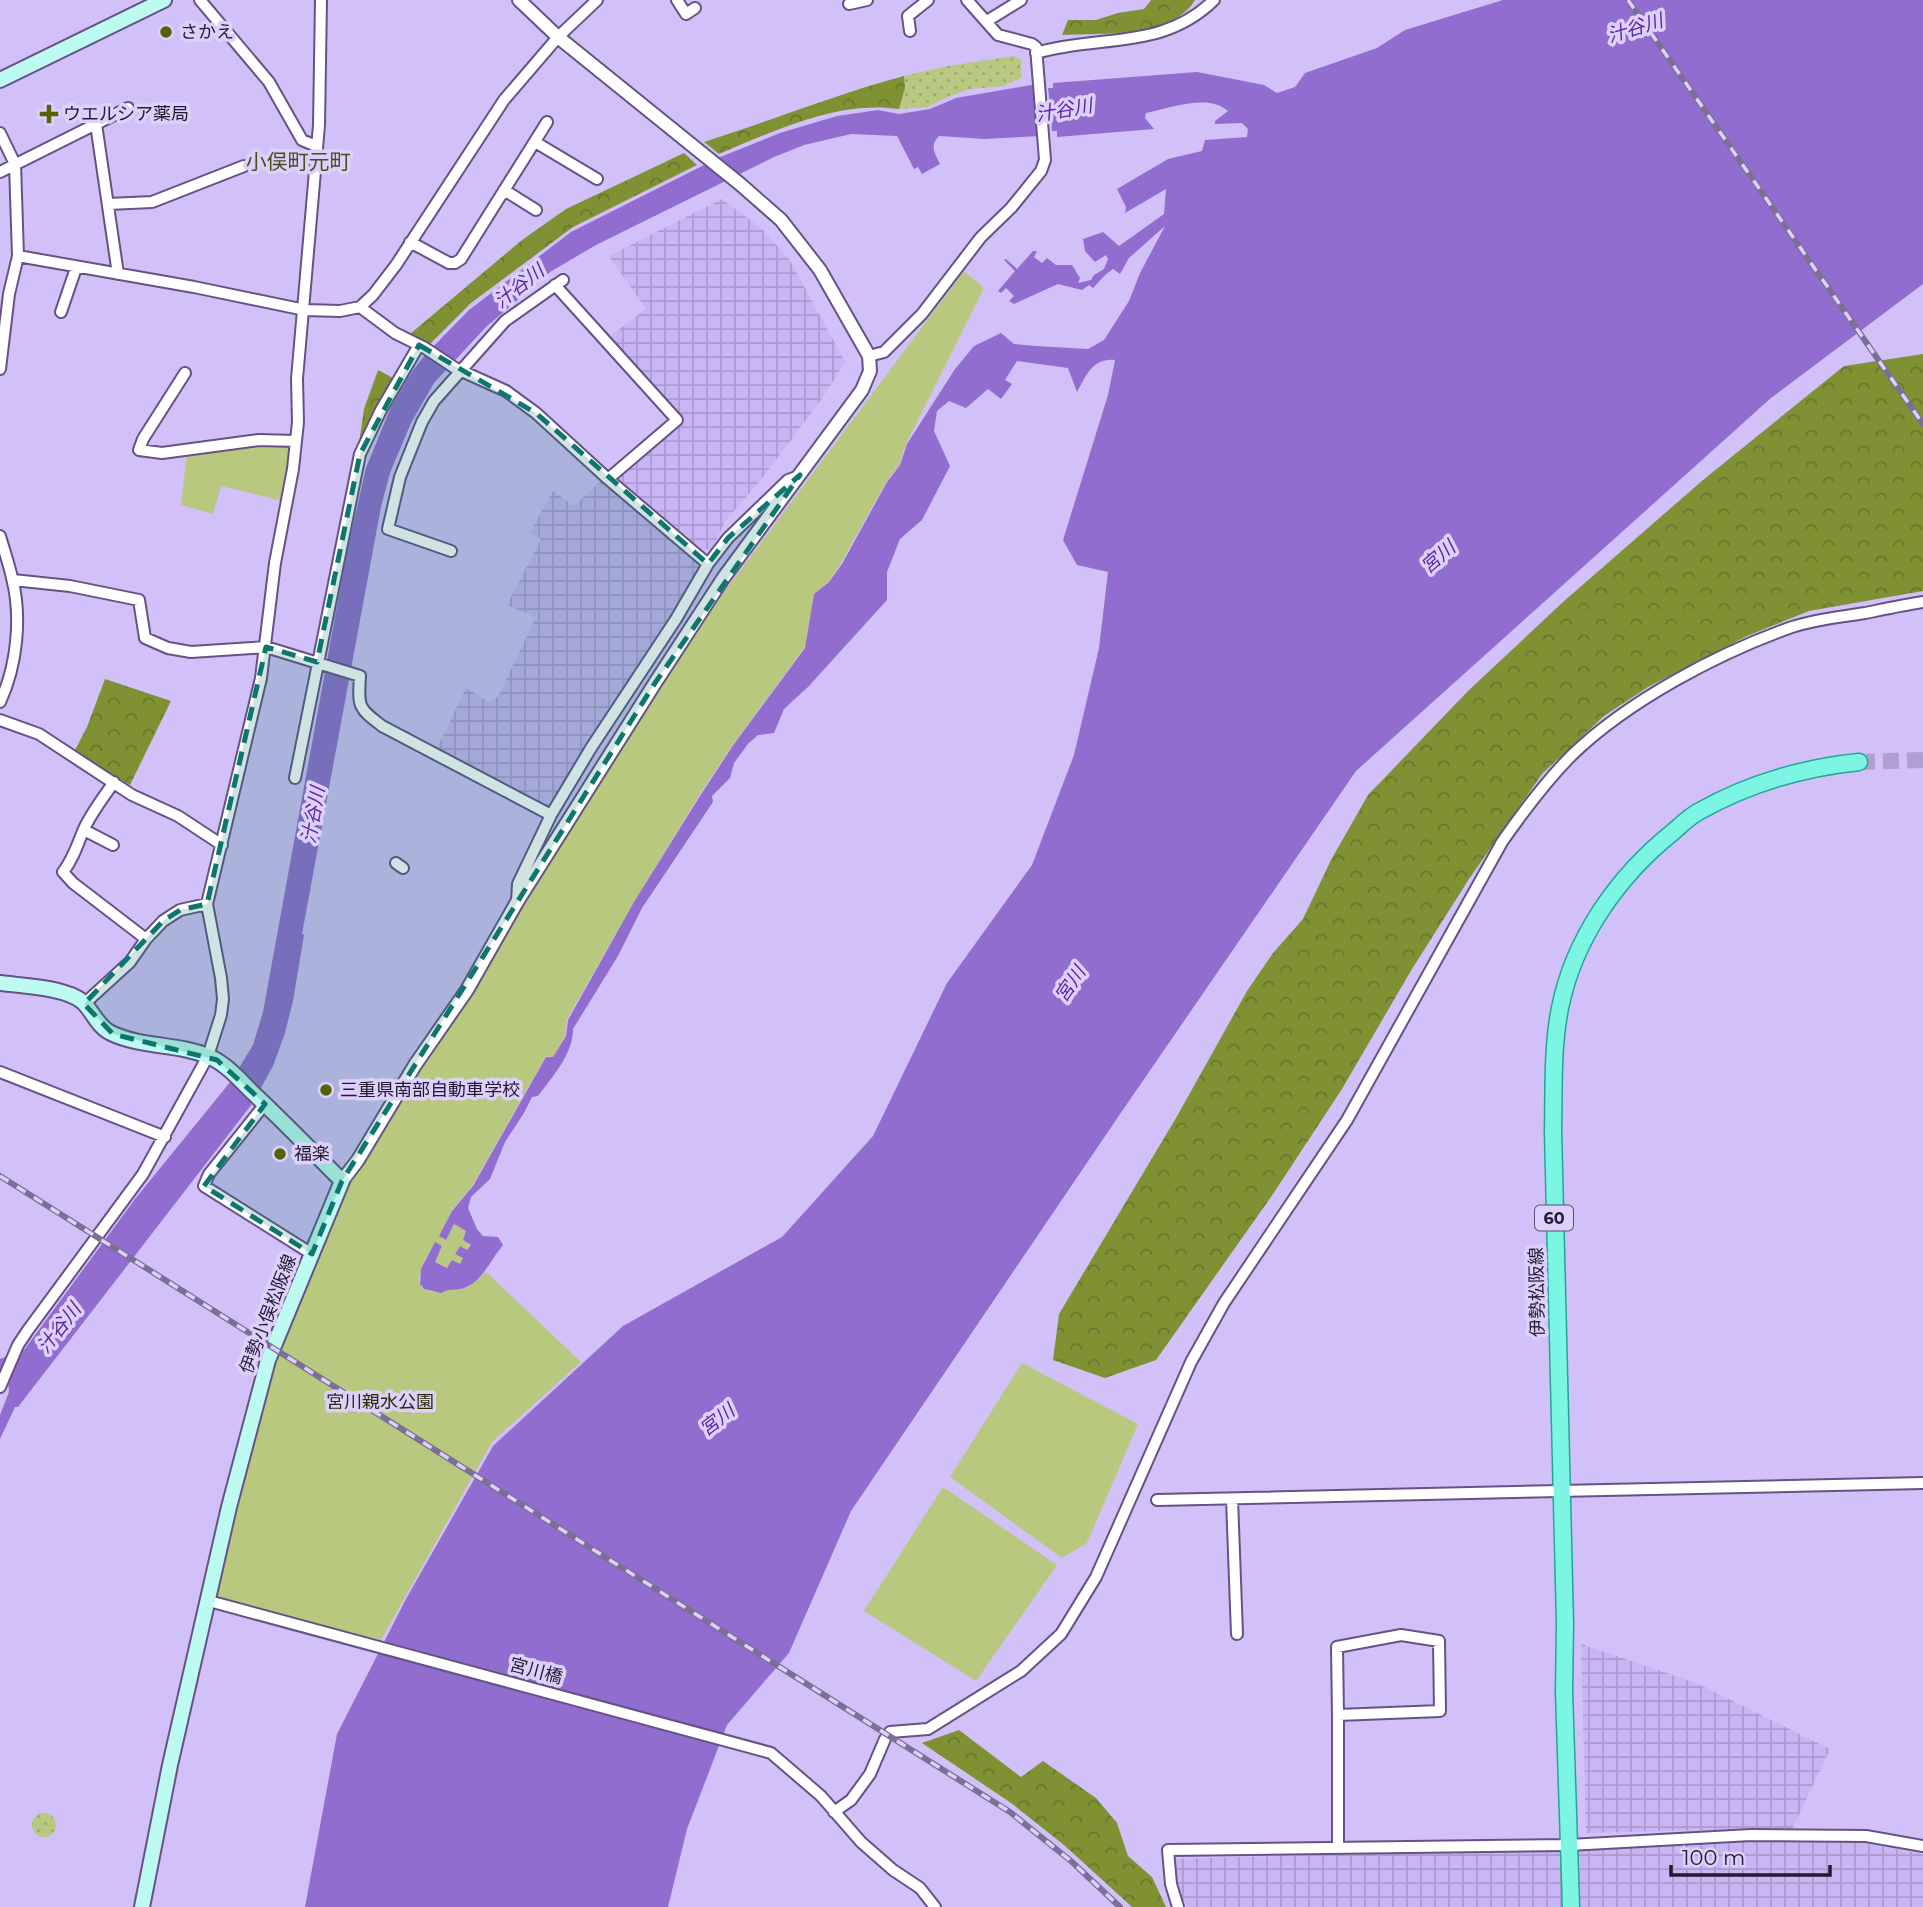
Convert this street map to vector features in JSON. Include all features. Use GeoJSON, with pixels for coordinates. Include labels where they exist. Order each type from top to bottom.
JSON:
{"type":"FeatureCollection","features":[{"type":"Feature","properties":{"kind":"main road"},"geometry":{"type":"LineString","coordinates":[[0,80],[164,0]]}},
{"type":"Feature","properties":{"kind":"main road","name":"伊勢松阪線"},"geometry":{"type":"LineString","coordinates":[[1571,1907],[1553,1144],[1555,1052],[1560,1009],[1580,949],[1597,915],[1639,861],[1695,813],[1771,779],[1814,767],[1860,762]]}},
{"type":"Feature","properties":{"kind":"main road"},"geometry":{"type":"LineString","coordinates":[[0,983],[55,991],[75,998],[85,1004],[104,1029],[113,1034],[208,1056],[228,1069],[342,1181]]}},
{"type":"Feature","properties":{"kind":"main road","name":"伊勢小俣松阪線"},"geometry":{"type":"LineString","coordinates":[[142,1907],[170,1765],[229,1507],[268,1360],[342,1181]]}},
{"type":"Feature","properties":{"kind":"street"},"geometry":{"type":"LineString","coordinates":[[200,0],[269,82],[302,140],[316,146]]}},
{"type":"Feature","properties":{"kind":"street"},"geometry":{"type":"LineString","coordinates":[[0,1386],[18,1345],[144,1174],[208,1056],[221,1015],[223,999],[207,904],[261,678],[275,563],[293,468],[297,379],[319,125],[321,0]]}},
{"type":"Feature","properties":{"kind":"street"},"geometry":{"type":"LineString","coordinates":[[342,1181],[358,1160],[415,1065],[462,998],[517,902],[676,651],[724,578],[862,390],[870,371],[869,356],[810,256],[781,220],[558,37],[519,0]]}},
{"type":"Feature","properties":{"kind":"street"},"geometry":{"type":"LineString","coordinates":[[18,256],[194,286],[305,310],[340,311],[360,307],[396,265],[504,100],[558,37],[597,0]]}},
{"type":"Feature","properties":{"kind":"street"},"geometry":{"type":"LineString","coordinates":[[677,0],[686,14],[695,8]]}},
{"type":"Feature","properties":{"kind":"street"},"geometry":{"type":"LineString","coordinates":[[849,4],[867,0]]}},
{"type":"Feature","properties":{"kind":"street"},"geometry":{"type":"LineString","coordinates":[[910,31],[908,16],[928,0]]}},
{"type":"Feature","properties":{"kind":"street"},"geometry":{"type":"LineString","coordinates":[[869,356],[884,352],[922,314],[981,237],[1035,179],[1045,160],[1036,47],[998,35],[967,0]]}},
{"type":"Feature","properties":{"kind":"street"},"geometry":{"type":"LineString","coordinates":[[987,21],[1021,0]]}},
{"type":"Feature","properties":{"kind":"street"},"geometry":{"type":"LineString","coordinates":[[1036,53],[1063,46],[1145,36],[1189,21],[1214,0]]}},
{"type":"Feature","properties":{"kind":"street"},"geometry":{"type":"LineString","coordinates":[[0,172],[128,108]]}},
{"type":"Feature","properties":{"kind":"street"},"geometry":{"type":"LineString","coordinates":[[410,242],[449,262],[455,263],[461,259],[547,122]]}},
{"type":"Feature","properties":{"kind":"street"},"geometry":{"type":"LineString","coordinates":[[96,124],[118,274]]}},
{"type":"Feature","properties":{"kind":"street"},"geometry":{"type":"LineString","coordinates":[[0,133],[15,164],[18,256],[9,294],[0,369]]}},
{"type":"Feature","properties":{"kind":"street"},"geometry":{"type":"LineString","coordinates":[[535,142],[597,180]]}},
{"type":"Feature","properties":{"kind":"street"},"geometry":{"type":"LineString","coordinates":[[108,205],[152,202],[244,166]]}},
{"type":"Feature","properties":{"kind":"street"},"geometry":{"type":"LineString","coordinates":[[505,190],[536,210]]}},
{"type":"Feature","properties":{"kind":"street"},"geometry":{"type":"LineString","coordinates":[[61,312],[76,268]]}},
{"type":"Feature","properties":{"kind":"street"},"geometry":{"type":"LineString","coordinates":[[451,551],[388,529],[400,477],[422,422],[457,369],[505,321],[559,283],[677,420],[608,479]]}},
{"type":"Feature","properties":{"kind":"street"},"geometry":{"type":"LineString","coordinates":[[360,307],[394,333],[457,369],[506,391],[536,413],[708,564]]}},
{"type":"Feature","properties":{"kind":"street"},"geometry":{"type":"LineString","coordinates":[[295,778],[360,454],[380,410],[422,347]]}},
{"type":"Feature","properties":{"kind":"street"},"geometry":{"type":"LineString","coordinates":[[185,373],[143,439],[139,450],[162,453],[259,440],[296,442]]}},
{"type":"Feature","properties":{"kind":"street"},"geometry":{"type":"LineString","coordinates":[[517,902],[519,884],[551,815],[591,748],[677,619],[708,564],[737,529],[788,480],[800,475]]}},
{"type":"Feature","properties":{"kind":"street"},"geometry":{"type":"LineString","coordinates":[[0,536],[13,580],[16,617],[13,662],[0,702]]}},
{"type":"Feature","properties":{"kind":"street"},"geometry":{"type":"LineString","coordinates":[[13,580],[69,586],[139,600],[145,638],[168,648],[191,652],[266,647],[360,676],[358,696],[363,712],[383,726],[551,815]]}},
{"type":"Feature","properties":{"kind":"street"},"geometry":{"type":"LineString","coordinates":[[834,1812],[851,1800],[870,1774],[888,1735],[928,1729],[1021,1671],[1061,1634],[1096,1577],[1191,1362],[1224,1303],[1347,1120],[1502,842],[1532,800],[1558,770],[1592,737],[1630,708],[1710,662],[1793,627],[1828,618],[1923,602]]}},
{"type":"Feature","properties":{"kind":"street"},"geometry":{"type":"LineString","coordinates":[[0,720],[39,734],[132,795],[177,816],[222,845]]}},
{"type":"Feature","properties":{"kind":"street"},"geometry":{"type":"LineString","coordinates":[[114,782],[96,807],[74,857],[63,872],[73,883],[146,939]]}},
{"type":"Feature","properties":{"kind":"street"},"geometry":{"type":"LineString","coordinates":[[84,830],[113,845]]}},
{"type":"Feature","properties":{"kind":"street"},"geometry":{"type":"LineString","coordinates":[[85,1004],[130,962],[163,921],[180,910],[207,904]]}},
{"type":"Feature","properties":{"kind":"street"},"geometry":{"type":"LineString","coordinates":[[0,1072],[165,1137]]}},
{"type":"Feature","properties":{"kind":"street"},"geometry":{"type":"LineString","coordinates":[[264,1103],[209,1174],[204,1186],[312,1254]]}},
{"type":"Feature","properties":{"kind":"street"},"geometry":{"type":"LineString","coordinates":[[1157,1500],[1923,1483]]}},
{"type":"Feature","properties":{"kind":"street"},"geometry":{"type":"LineString","coordinates":[[1232,1499],[1237,1634]]}},
{"type":"Feature","properties":{"kind":"street","name":"宮川橋"},"geometry":{"type":"LineString","coordinates":[[209,1601],[771,1753],[821,1796],[861,1842],[893,1870],[920,1888],[935,1907]]}},
{"type":"Feature","properties":{"kind":"street"},"geometry":{"type":"LineString","coordinates":[[1338,1715],[1440,1711],[1439,1641],[1401,1635],[1337,1647],[1338,1848]]}},
{"type":"Feature","properties":{"kind":"street"},"geometry":{"type":"LineString","coordinates":[[1178,1907],[1171,1884],[1168,1850],[1569,1845],[1751,1835],[1866,1836],[1923,1846]]}},
{"type":"Feature","properties":{"kind":"highlighted area"},"geometry":{"type":"Polygon","coordinates":[[[419,345],[536,413],[708,564],[728,538],[800,475],[655,683],[342,1181],[312,1254],[204,1186],[265,1104],[217,1060],[113,1034],[84,1004],[163,921],[180,910],[207,904],[266,647],[317,662],[360,454],[419,345]]]}},
{"type":"Feature","properties":{"kind":"shaded area"},"geometry":{"type":"Polygon","coordinates":[[[722,199],[761,228],[789,259],[845,362],[823,397],[761,480],[726,520],[711,550],[698,549],[615,480],[677,424],[609,337],[646,309],[609,256],[722,199]]]}},
{"type":"Feature","properties":{"kind":"shaded area"},"geometry":{"type":"Polygon","coordinates":[[[603,479],[702,563],[670,621],[549,809],[437,748],[466,688],[489,702],[498,697],[536,617],[507,605],[541,539],[530,533],[553,491],[574,506],[603,479]]]}},
{"type":"Feature","properties":{"kind":"shaded area"},"geometry":{"type":"Polygon","coordinates":[[[1581,1644],[1696,1683],[1830,1749],[1793,1828],[1586,1833],[1581,1644]]]}},
{"type":"Feature","properties":{"kind":"shaded area"},"geometry":{"type":"Polygon","coordinates":[[[1758,1841],[1856,1842],[1923,1854],[1923,1907],[1187,1907],[1179,1892],[1170,1859],[1593,1848],[1758,1841]]]}},
{"type":"Feature","properties":{"kind":"green space"},"geometry":{"type":"Polygon","coordinates":[[[1151,0],[1195,0],[1185,12],[1153,27],[1115,33],[1062,35],[1068,20],[1096,20],[1144,9],[1151,0]]]}},
{"type":"Feature","properties":{"kind":"green space"},"geometry":{"type":"Polygon","coordinates":[[[1014,56],[1021,60],[1021,78],[1003,86],[969,89],[928,107],[899,109],[905,88],[904,76],[1014,56]]]}},
{"type":"Feature","properties":{"kind":"green space"},"geometry":{"type":"Polygon","coordinates":[[[904,76],[905,88],[899,109],[876,107],[830,113],[784,127],[719,154],[704,142],[853,91],[904,76]]]}},
{"type":"Feature","properties":{"kind":"green space"},"geometry":{"type":"Polygon","coordinates":[[[684,153],[697,165],[573,227],[471,303],[429,345],[410,334],[522,240],[566,209],[684,153]]]}},
{"type":"Feature","properties":{"kind":"green space","name":"宮川親水公園"},"geometry":{"type":"Polygon","coordinates":[[[964,271],[984,288],[906,444],[899,465],[886,482],[841,563],[829,581],[814,594],[805,647],[700,794],[567,1019],[565,1036],[553,1057],[546,1056],[472,1186],[452,1210],[439,1236],[446,1240],[454,1224],[466,1231],[463,1240],[470,1244],[467,1250],[459,1246],[455,1254],[463,1258],[460,1265],[452,1260],[448,1268],[435,1261],[443,1246],[435,1242],[422,1266],[420,1285],[428,1291],[441,1293],[467,1288],[486,1272],[581,1362],[492,1442],[381,1640],[209,1597],[272,1347],[312,1254],[363,1161],[517,902],[727,588],[964,271]]]}},
{"type":"Feature","properties":{"kind":"green space"},"geometry":{"type":"Polygon","coordinates":[[[1923,354],[1923,591],[1809,611],[1747,636],[1648,687],[1604,716],[1542,774],[1469,879],[1412,969],[1342,1089],[1271,1197],[1156,1360],[1105,1378],[1053,1360],[1059,1314],[1176,1118],[1247,991],[1273,953],[1303,919],[1331,860],[1368,795],[1468,691],[1563,602],[1703,480],[1844,366],[1923,354]]]}},
{"type":"Feature","properties":{"kind":"green space"},"geometry":{"type":"Polygon","coordinates":[[[378,370],[393,378],[359,443],[364,409],[378,370]]]}},
{"type":"Feature","properties":{"kind":"green space"},"geometry":{"type":"Polygon","coordinates":[[[296,441],[286,502],[221,486],[213,514],[181,505],[187,453],[296,441]]]}},
{"type":"Feature","properties":{"kind":"green space"},"geometry":{"type":"Polygon","coordinates":[[[105,679],[171,701],[130,785],[74,752],[87,727],[105,679]]]}},
{"type":"Feature","properties":{"kind":"green space"},"geometry":{"type":"Polygon","coordinates":[[[1022,1363],[1138,1424],[1087,1543],[1062,1558],[950,1477],[1022,1363]]]}},
{"type":"Feature","properties":{"kind":"green space"},"geometry":{"type":"Polygon","coordinates":[[[943,1487],[1057,1565],[976,1681],[864,1611],[943,1487]]]}},
{"type":"Feature","properties":{"kind":"green space"},"geometry":{"type":"Polygon","coordinates":[[[959,1730],[1021,1777],[1043,1761],[1096,1798],[1117,1823],[1128,1856],[1152,1877],[1166,1907],[1132,1907],[1064,1845],[1011,1803],[922,1743],[959,1730]]]}},
{"type":"Feature","properties":{"kind":"green space"},"geometry":{"type":"Polygon","coordinates":[[[44,1813],[53,1816],[56,1825],[53,1834],[44,1837],[35,1834],[32,1825],[35,1816],[44,1813]]]}},
{"type":"Feature","properties":{"kind":"water","name":"宮川"},"geometry":{"type":"Polygon","coordinates":[[[1503,0],[1923,0],[1923,284],[1771,398],[1356,771],[851,1511],[789,1653],[727,1725],[687,1829],[668,1907],[305,1907],[337,1734],[406,1599],[493,1446],[623,1326],[782,1237],[873,1136],[947,983],[1032,865],[1074,755],[1099,648],[1108,572],[1077,565],[1063,540],[1108,395],[1115,360],[1096,364],[1077,392],[1068,368],[1017,361],[1005,380],[1012,384],[1001,399],[988,389],[966,408],[949,401],[937,411],[934,431],[950,466],[922,520],[900,539],[887,572],[887,600],[808,687],[784,709],[774,733],[758,735],[748,744],[734,763],[730,778],[712,796],[713,802],[642,908],[618,956],[573,1029],[570,1047],[561,1064],[538,1096],[532,1097],[505,1142],[490,1179],[471,1197],[468,1208],[477,1229],[483,1236],[498,1237],[503,1245],[476,1281],[464,1288],[441,1293],[424,1289],[420,1284],[421,1269],[435,1242],[442,1246],[435,1262],[447,1268],[452,1260],[460,1264],[463,1258],[455,1254],[460,1246],[467,1250],[471,1245],[463,1240],[466,1231],[454,1224],[446,1240],[439,1236],[452,1211],[473,1186],[546,1057],[553,1057],[566,1036],[568,1020],[634,902],[700,796],[734,744],[805,648],[814,594],[829,582],[842,564],[887,482],[900,465],[907,444],[955,369],[974,346],[1001,333],[1014,344],[1036,346],[1088,349],[1104,340],[1129,301],[1140,273],[1165,226],[1129,258],[1120,274],[1113,269],[1093,288],[1089,285],[1082,290],[1058,284],[1014,304],[1009,301],[1014,296],[1006,288],[1001,293],[998,291],[1015,271],[1004,260],[1017,269],[1033,251],[1037,251],[1034,257],[1042,263],[1047,258],[1056,265],[1072,265],[1080,278],[1078,283],[1091,280],[1104,269],[1108,259],[1106,255],[1095,262],[1085,251],[1083,239],[1103,232],[1119,246],[1164,214],[1166,189],[1125,213],[1126,207],[1117,189],[1168,159],[1202,151],[1205,140],[1247,137],[1248,129],[1242,123],[1215,124],[1215,121],[1228,111],[1220,106],[1200,102],[1146,113],[1145,118],[1154,129],[1057,137],[1057,131],[1052,131],[1051,115],[1056,114],[1054,104],[1050,104],[1048,88],[1053,88],[1053,83],[1197,72],[1264,85],[1277,93],[1295,87],[1305,73],[1377,48],[1405,30],[1503,0]]]}},
{"type":"Feature","properties":{"kind":"water"},"geometry":{"type":"Polygon","coordinates":[[[1037,84],[1041,136],[984,139],[939,136],[934,146],[940,164],[922,174],[918,167],[914,169],[897,136],[851,134],[804,145],[774,157],[596,245],[550,272],[486,327],[434,383],[411,423],[390,473],[381,507],[302,934],[304,935],[293,1001],[273,1066],[252,1104],[18,1407],[15,1407],[0,1439],[0,1415],[9,1392],[8,1380],[0,1382],[0,1359],[24,1350],[135,1199],[231,1081],[253,1045],[263,1012],[347,551],[366,468],[391,407],[411,373],[469,310],[571,232],[718,158],[780,133],[837,116],[878,110],[899,114],[930,109],[956,98],[1037,84]]]}},
{"type":"Feature","properties":{"kind":"waterway","name":"汁谷川"},"geometry":{"type":"LineString","coordinates":[[1021,119],[1081,107]]}},
{"type":"Feature","properties":{"kind":"tunnel"},"geometry":{"type":"LineString","coordinates":[[1859,762],[1923,760]]}},
{"type":"Feature","properties":{"kind":"railway"},"geometry":{"type":"LineString","coordinates":[[1628,0],[1923,424]]}},
{"type":"Feature","properties":{"kind":"railway"},"geometry":{"type":"LineString","coordinates":[[0,1176],[1010,1812],[1071,1861],[1120,1907]]}},
{"type":"Feature","properties":{"kind":"place","name":"さかえ"},"geometry":{"type":"Point","coordinates":[166,32]}},
{"type":"Feature","properties":{"kind":"place","name":"ウエルシア薬局"},"geometry":{"type":"Point","coordinates":[49,114]}},
{"type":"Feature","properties":{"kind":"place","name":"三重県南部自動車学校"},"geometry":{"type":"Point","coordinates":[326,1090]}},
{"type":"Feature","properties":{"kind":"place","name":"福楽"},"geometry":{"type":"Point","coordinates":[280,1154]}},
{"type":"Feature","properties":{"kind":"district","name":"小俣町元町"},"geometry":{"type":"Point","coordinates":[298,161]}}]}
